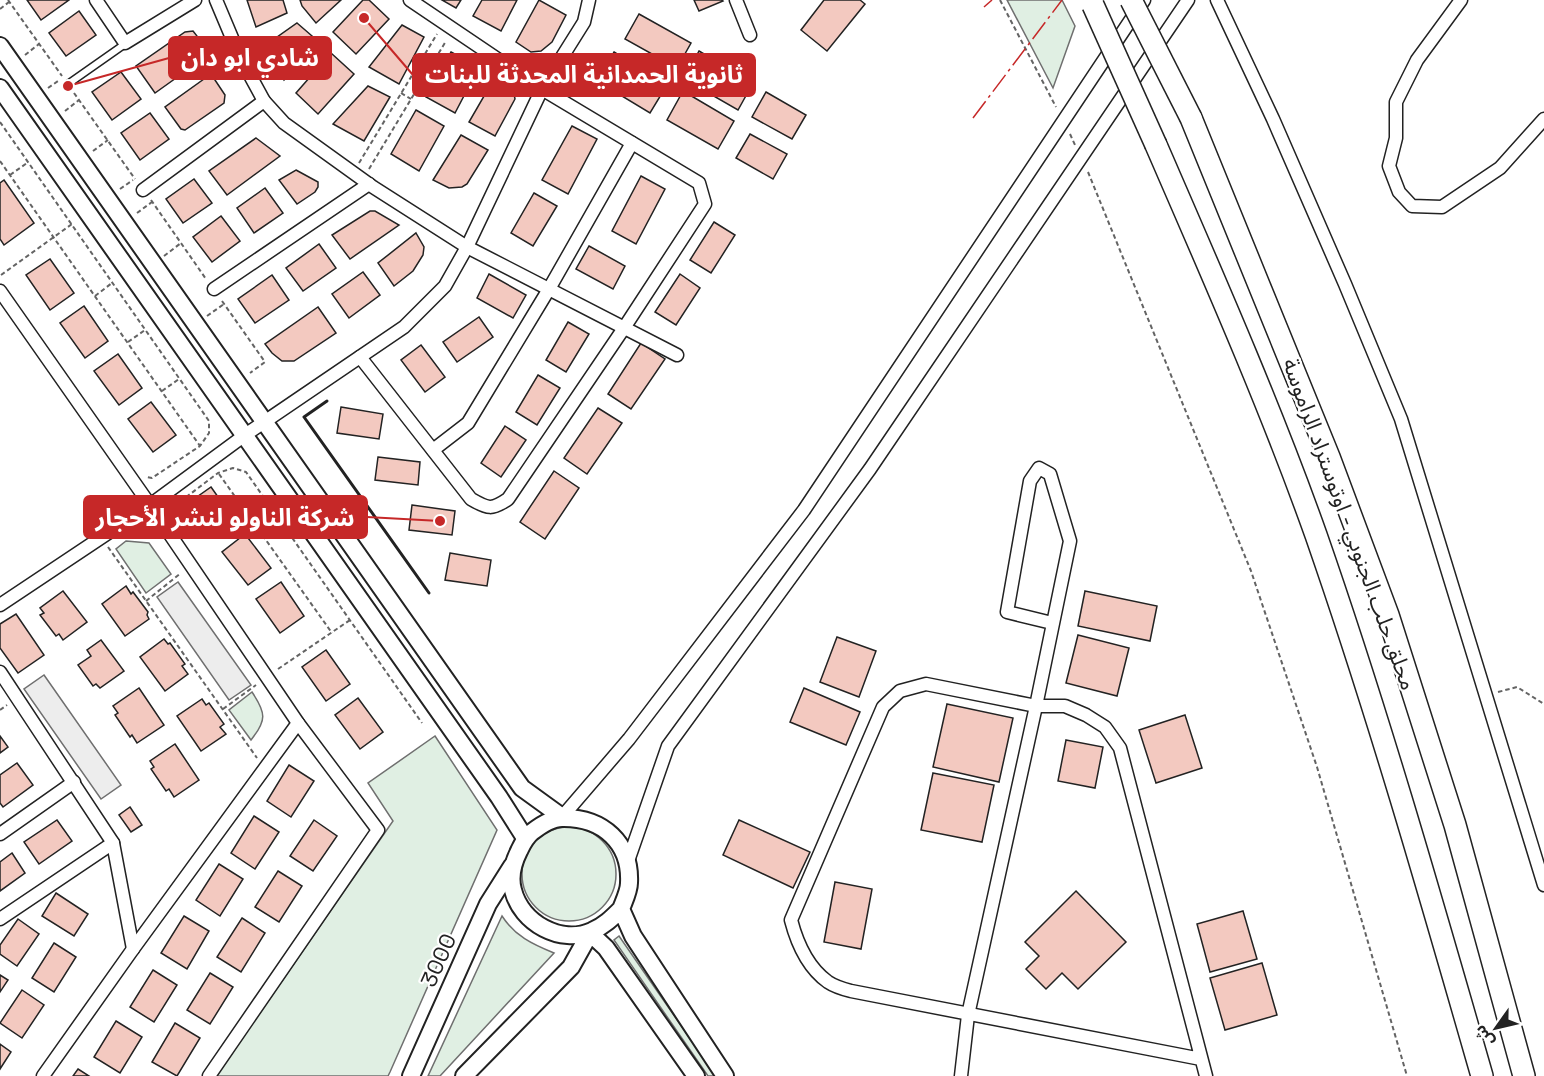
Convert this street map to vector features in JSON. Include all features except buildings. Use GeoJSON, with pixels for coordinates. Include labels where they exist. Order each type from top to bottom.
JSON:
{"type":"FeatureCollection","features":[{"type":"Feature","properties":{"kind":"highway","name":"محلق حلب الجنوبي - اوتوستراد الراموسة"},"geometry":{"type":"LineString","coordinates":[[1131,0],[1191,118],[1329,457],[1388,615],[1455,825],[1524,1076]]}},
{"type":"Feature","properties":{"kind":"highway","name":"محلق حلب الجنوبي - اوتوستراد الراموسة"},"geometry":{"type":"LineString","coordinates":[[1092,2],[1246,352],[1319,544],[1410,825],[1482,1076]]}},
{"type":"Feature","properties":{"kind":"street"},"geometry":{"type":"LineString","coordinates":[[96,0],[125,43],[195,0]]}},
{"type":"Feature","properties":{"kind":"street"},"geometry":{"type":"LineString","coordinates":[[216,0],[240,57],[264,101],[284,123],[362,179],[467,247],[677,355]]}},
{"type":"Feature","properties":{"kind":"street"},"geometry":{"type":"LineString","coordinates":[[360,357],[471,499],[484,507],[496,508],[508,499],[705,204],[699,183],[542,89],[410,0]]}},
{"type":"Feature","properties":{"kind":"street"},"geometry":{"type":"LineString","coordinates":[[0,605],[150,505],[245,435],[404,327],[445,286],[467,247],[542,89],[584,22],[589,0]]}},
{"type":"Feature","properties":{"kind":"street"},"geometry":{"type":"LineString","coordinates":[[736,0],[750,34]]}},
{"type":"Feature","properties":{"kind":"street"},"geometry":{"type":"LineString","coordinates":[[562,817],[629,739],[804,510],[1144,0]]}},
{"type":"Feature","properties":{"kind":"street"},"geometry":{"type":"LineString","coordinates":[[628,861],[614,836],[606,830],[590,820],[562,817],[542,824],[525,838],[512,865],[513,890],[523,912],[542,928],[566,936],[590,933],[607,923],[621,909],[629,885],[628,861],[668,746],[870,469],[1188,0]]}},
{"type":"Feature","properties":{"kind":"street"},"geometry":{"type":"LineString","coordinates":[[1217,0],[1273,119],[1401,419],[1544,885]]}},
{"type":"Feature","properties":{"kind":"street"},"geometry":{"type":"LineString","coordinates":[[1461,0],[1417,60],[1396,102],[1396,138],[1389,166],[1398,192],[1412,206],[1442,207],[1500,168],[1544,119]]}},
{"type":"Feature","properties":{"kind":"street"},"geometry":{"type":"LineString","coordinates":[[0,46],[522,788],[562,817]]}},
{"type":"Feature","properties":{"kind":"street"},"geometry":{"type":"LineString","coordinates":[[0,88],[492,787],[525,838]]}},
{"type":"Feature","properties":{"kind":"street"},"geometry":{"type":"LineString","coordinates":[[143,190],[264,101]]}},
{"type":"Feature","properties":{"kind":"street"},"geometry":{"type":"LineString","coordinates":[[433,450],[468,423],[549,289],[632,143]]}},
{"type":"Feature","properties":{"kind":"street"},"geometry":{"type":"LineString","coordinates":[[214,289],[362,179]]}},
{"type":"Feature","properties":{"kind":"street"},"geometry":{"type":"LineString","coordinates":[[0,291],[150,505],[298,723],[378,830],[209,1076]]}},
{"type":"Feature","properties":{"kind":"street"},"geometry":{"type":"LineString","coordinates":[[961,1076],[968,1015],[1070,541],[1050,474],[1039,468],[1030,481],[1006,612],[1052,623]]}},
{"type":"Feature","properties":{"kind":"street"},"geometry":{"type":"LineString","coordinates":[[0,672],[113,843],[133,949]]}},
{"type":"Feature","properties":{"kind":"street"},"geometry":{"type":"LineString","coordinates":[[1201,1059],[850,991],[828,982],[810,964],[796,940],[791,920],[884,707],[900,691],[926,684],[1036,706],[1065,706],[1105,727],[1120,748],[1206,1076]]}},
{"type":"Feature","properties":{"kind":"street"},"geometry":{"type":"LineString","coordinates":[[44,1076],[133,949],[298,723]]}},
{"type":"Feature","properties":{"kind":"street"},"geometry":{"type":"LineString","coordinates":[[0,834],[74,782]]}},
{"type":"Feature","properties":{"kind":"street"},"geometry":{"type":"LineString","coordinates":[[0,928],[4,916],[113,843]]}},
{"type":"Feature","properties":{"kind":"street","name":"3000"},"geometry":{"type":"LineString","coordinates":[[411,1076],[488,904],[512,865]]}},
{"type":"Feature","properties":{"kind":"street"},"geometry":{"type":"LineString","coordinates":[[621,909],[633,936],[725,1076]]}},
{"type":"Feature","properties":{"kind":"street"},"geometry":{"type":"LineString","coordinates":[[464,1076],[571,967],[590,933]]}},
{"type":"Feature","properties":{"kind":"street"},"geometry":{"type":"LineString","coordinates":[[590,933],[606,948],[696,1076]]}},
{"type":"Feature","properties":{"kind":"lane"},"geometry":{"type":"LineString","coordinates":[[68,84],[125,43]]}},
{"type":"Feature","properties":{"kind":"path"},"geometry":{"type":"LineString","coordinates":[[1000,0],[1081,156],[1251,571],[1317,767],[1407,1076]]}},
{"type":"Feature","properties":{"kind":"path"},"geometry":{"type":"LineString","coordinates":[[0,9],[9,2]]}},
{"type":"Feature","properties":{"kind":"path"},"geometry":{"type":"LineString","coordinates":[[362,179],[401,93],[449,26]]}},
{"type":"Feature","properties":{"kind":"path"},"geometry":{"type":"LineString","coordinates":[[362,179],[411,99],[449,26]]}},
{"type":"Feature","properties":{"kind":"path"},"geometry":{"type":"LineString","coordinates":[[19,59],[39,44]]}},
{"type":"Feature","properties":{"kind":"path"},"geometry":{"type":"LineString","coordinates":[[42,92],[63,78]]}},
{"type":"Feature","properties":{"kind":"path"},"geometry":{"type":"LineString","coordinates":[[401,93],[411,99]]}},
{"type":"Feature","properties":{"kind":"path"},"geometry":{"type":"LineString","coordinates":[[59,116],[79,100]]}},
{"type":"Feature","properties":{"kind":"path"},"geometry":{"type":"LineString","coordinates":[[0,122],[209,421],[209,433],[200,446],[152,478],[141,476]]}},
{"type":"Feature","properties":{"kind":"path"},"geometry":{"type":"LineString","coordinates":[[87,156],[108,140]]}},
{"type":"Feature","properties":{"kind":"path"},"geometry":{"type":"LineString","coordinates":[[0,161],[200,446]]}},
{"type":"Feature","properties":{"kind":"path"},"geometry":{"type":"LineString","coordinates":[[10,175],[28,162]]}},
{"type":"Feature","properties":{"kind":"path"},"geometry":{"type":"LineString","coordinates":[[114,194],[135,178]]}},
{"type":"Feature","properties":{"kind":"path"},"geometry":{"type":"LineString","coordinates":[[130,218],[152,202]]}},
{"type":"Feature","properties":{"kind":"path"},"geometry":{"type":"LineString","coordinates":[[0,273],[2,275],[72,225]]}},
{"type":"Feature","properties":{"kind":"path"},"geometry":{"type":"LineString","coordinates":[[159,259],[181,243]]}},
{"type":"Feature","properties":{"kind":"path"},"geometry":{"type":"LineString","coordinates":[[95,296],[113,283]]}},
{"type":"Feature","properties":{"kind":"path"},"geometry":{"type":"LineString","coordinates":[[202,320],[224,303]]}},
{"type":"Feature","properties":{"kind":"path"},"geometry":{"type":"LineString","coordinates":[[128,342],[145,329]]}},
{"type":"Feature","properties":{"kind":"path"},"geometry":{"type":"LineString","coordinates":[[162,391],[180,378]]}},
{"type":"Feature","properties":{"kind":"path"},"geometry":{"type":"LineString","coordinates":[[171,520],[172,507],[218,473],[233,468],[246,472],[422,723]]}},
{"type":"Feature","properties":{"kind":"path"},"geometry":{"type":"LineString","coordinates":[[218,473],[332,633]]}},
{"type":"Feature","properties":{"kind":"path"},"geometry":{"type":"LineString","coordinates":[[256,526],[275,513]]}},
{"type":"Feature","properties":{"kind":"path"},"geometry":{"type":"LineString","coordinates":[[101,538],[264,768]]}},
{"type":"Feature","properties":{"kind":"path"},"geometry":{"type":"LineString","coordinates":[[146,601],[191,566]]}},
{"type":"Feature","properties":{"kind":"path"},"geometry":{"type":"LineString","coordinates":[[223,709],[350,620]]}},
{"type":"Feature","properties":{"kind":"path"},"geometry":{"type":"LineString","coordinates":[[1487,695],[1517,687],[1544,704]]}},
{"type":"Feature","properties":{"kind":"green space"},"geometry":{"type":"Polygon","coordinates":[[[1007,0],[1062,0],[1075,26],[1053,88],[1007,0]]]}},
{"type":"Feature","properties":{"kind":"green space"},"geometry":{"type":"Polygon","coordinates":[[[126,541],[149,543],[171,574],[146,593],[116,549],[126,541]]]}},
{"type":"Feature","properties":{"kind":"green space"},"geometry":{"type":"Polygon","coordinates":[[[252,692],[263,716],[260,727],[251,740],[229,710],[252,692]]]}},
{"type":"Feature","properties":{"kind":"green space"},"geometry":{"type":"Polygon","coordinates":[[[435,736],[497,830],[388,1076],[216,1076],[393,821],[368,783],[435,736]]]}},
{"type":"Feature","properties":{"kind":"green space"},"geometry":{"type":"Polygon","coordinates":[[[569,827],[587,831],[602,841],[612,856],[616,874],[612,892],[602,907],[587,917],[569,921],[551,917],[536,907],[526,892],[522,874],[526,856],[536,841],[551,831],[569,827]]]}},
{"type":"Feature","properties":{"kind":"green space"},"geometry":{"type":"Polygon","coordinates":[[[502,916],[525,939],[554,953],[440,1076],[428,1076],[502,916]]]}},
{"type":"Feature","properties":{"kind":"green space"},"geometry":{"type":"Polygon","coordinates":[[[619,936],[716,1076],[708,1076],[614,940],[619,936]]]}},
{"type":"Feature","properties":{"kind":"shaded area"},"geometry":{"type":"Polygon","coordinates":[[[178,582],[251,685],[229,700],[157,597],[178,582]]]}},
{"type":"Feature","properties":{"kind":"shaded area"},"geometry":{"type":"Polygon","coordinates":[[[44,675],[121,785],[101,799],[24,689],[44,675]]]}},
{"type":"Feature","properties":{"kind":"wall"},"geometry":{"type":"LineString","coordinates":[[327,401],[304,417],[429,593]]}},
{"type":"Feature","properties":{"kind":"power"},"geometry":{"type":"LineString","coordinates":[[984,7],[992,0]]}},
{"type":"Feature","properties":{"kind":"power"},"geometry":{"type":"LineString","coordinates":[[973,118],[1062,0]]}},
{"type":"Feature","properties":{"kind":"place","name":"ثانوية الحمدانية المحدثة للبنات"},"geometry":{"type":"Point","coordinates":[364,18]}},
{"type":"Feature","properties":{"kind":"place","name":"شادي ابو دان"},"geometry":{"type":"Point","coordinates":[68,86]}},
{"type":"Feature","properties":{"kind":"place","name":"شركة الناولو لنشر الأحجار"},"geometry":{"type":"Point","coordinates":[440,521]}}]}
